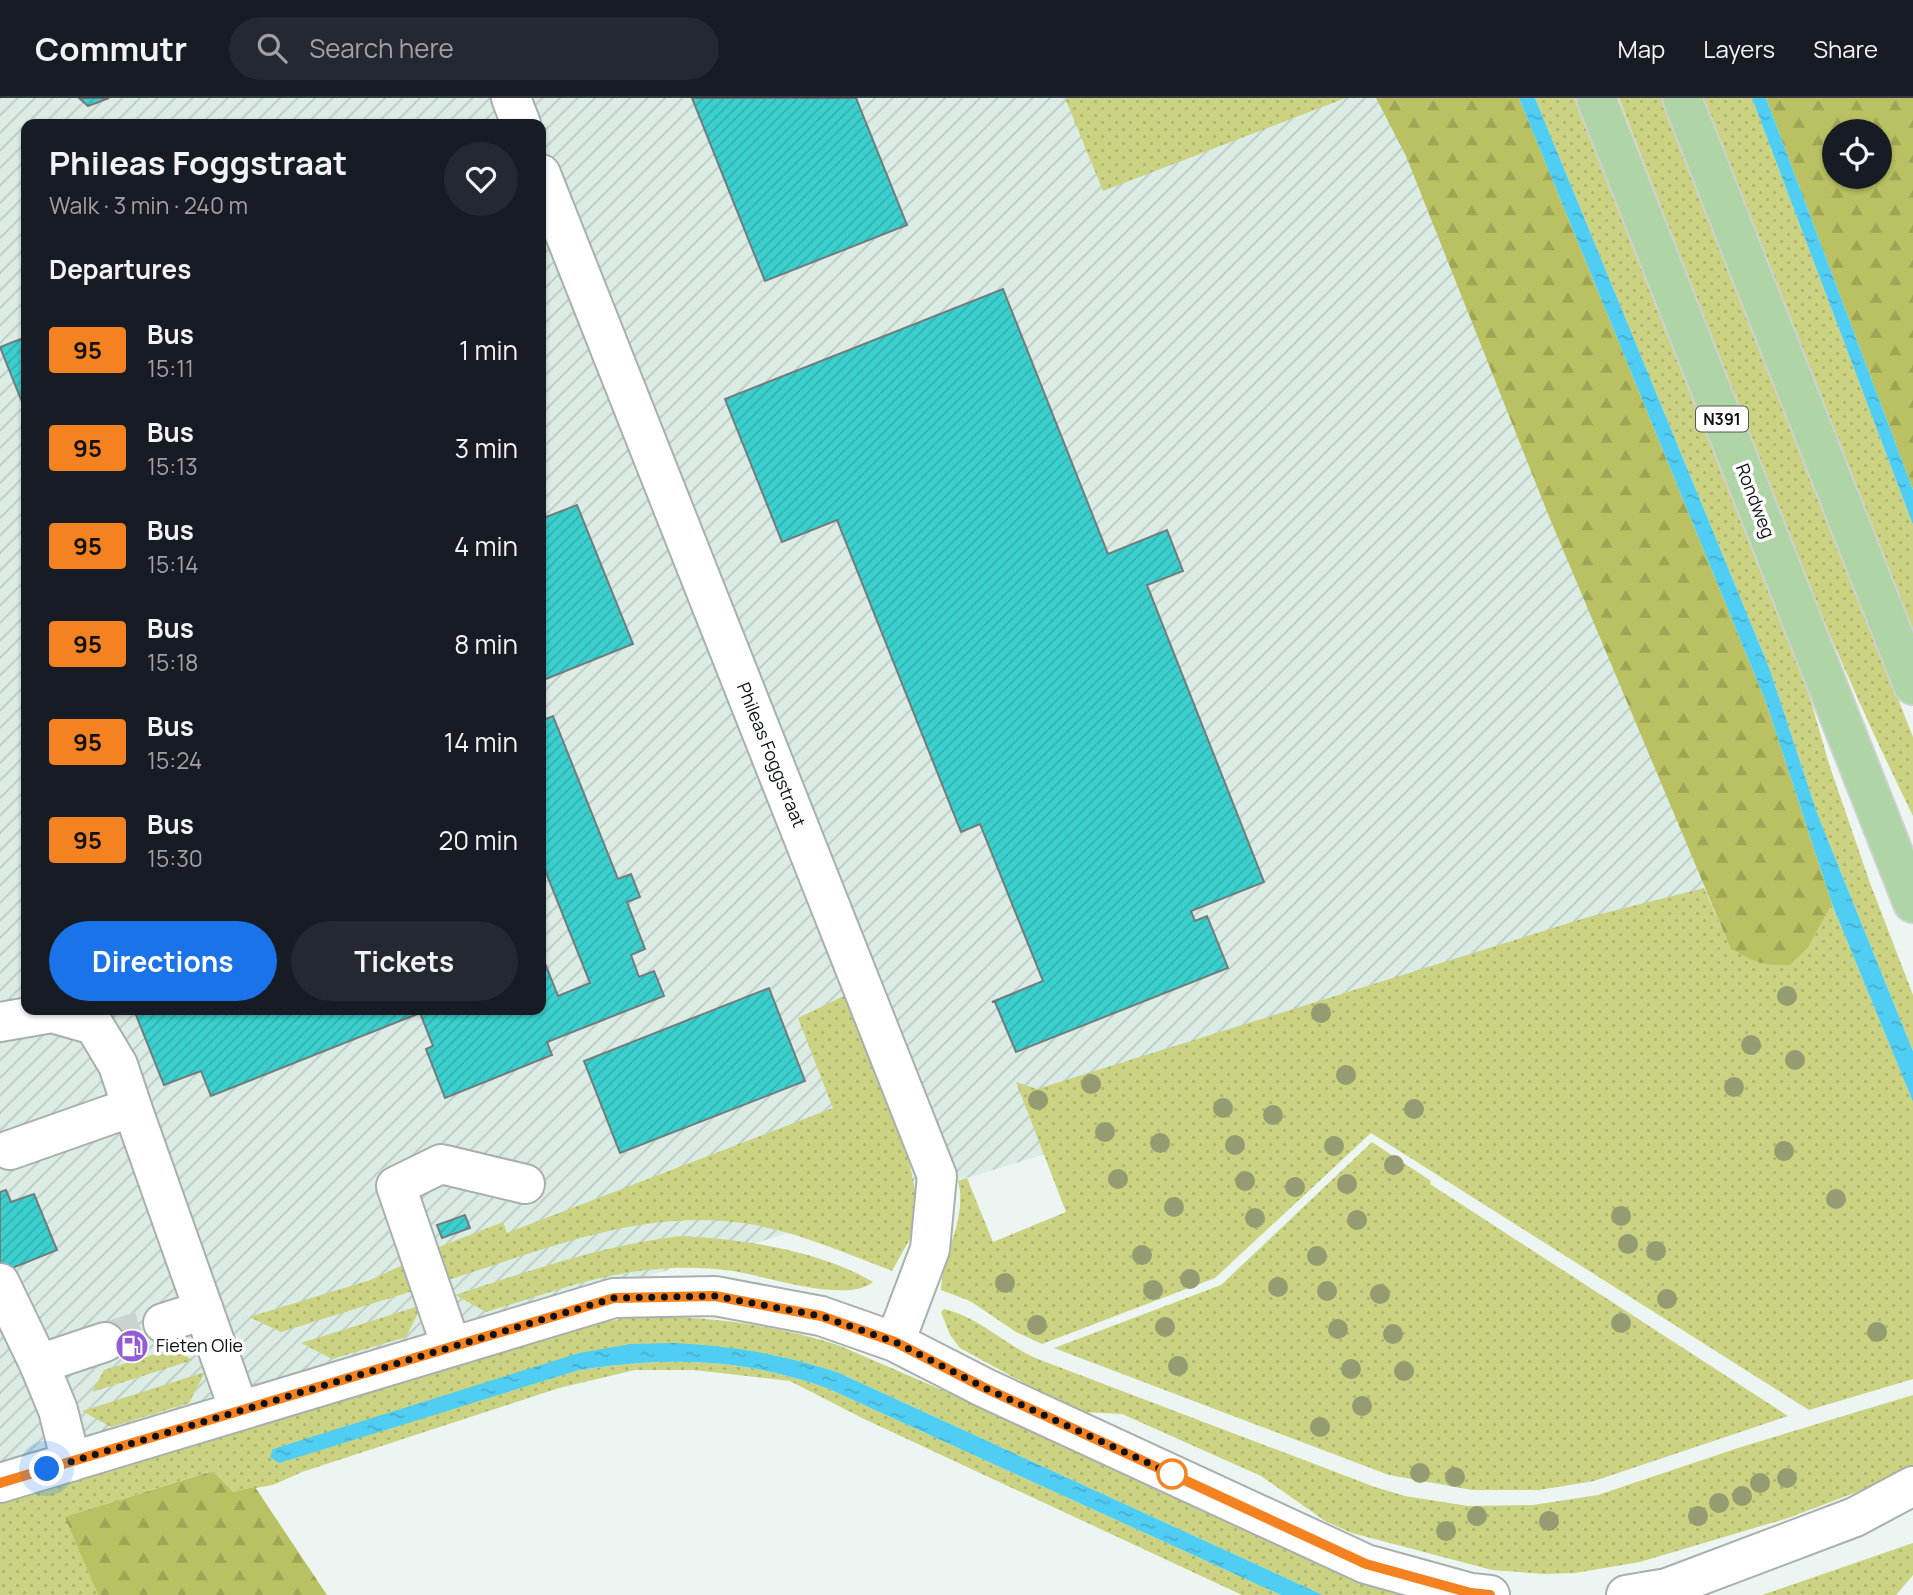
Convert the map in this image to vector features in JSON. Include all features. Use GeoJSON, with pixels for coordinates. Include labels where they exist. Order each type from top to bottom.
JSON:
{"type":"FeatureCollection","features":[{"type":"Feature","properties":{"kind":"main road","name":"Rondweg"},"geometry":{"type":"LineString","coordinates":[[1596,98],[1913,904]]}},
{"type":"Feature","properties":{"kind":"main road"},"geometry":{"type":"LineString","coordinates":[[1682,98],[1913,685]]}},
{"type":"Feature","properties":{"kind":"street"},"geometry":{"type":"LineString","coordinates":[[510,98],[519,119]]}},
{"type":"Feature","properties":{"kind":"street","name":"Phileas Foggstraat"},"geometry":{"type":"LineString","coordinates":[[546,187],[937,1176],[930,1249],[895,1342]]}},
{"type":"Feature","properties":{"kind":"street"},"geometry":{"type":"LineString","coordinates":[[0,1022],[40,1015]]}},
{"type":"Feature","properties":{"kind":"street"},"geometry":{"type":"LineString","coordinates":[[59,1015],[94,1025],[118,1065],[239,1410]]}},
{"type":"Feature","properties":{"kind":"street"},"geometry":{"type":"LineString","coordinates":[[10,1150],[132,1107]]}},
{"type":"Feature","properties":{"kind":"street"},"geometry":{"type":"LineString","coordinates":[[451,1346],[396,1186],[441,1164],[525,1184]]}},
{"type":"Feature","properties":{"kind":"street"},"geometry":{"type":"LineString","coordinates":[[0,1283],[58,1410],[71,1462]]}},
{"type":"Feature","properties":{"kind":"street"},"geometry":{"type":"LineString","coordinates":[[0,1483],[614,1298],[715,1296],[821,1316],[895,1342],[985,1388],[1366,1564],[1471,1593],[1490,1595]]}},
{"type":"Feature","properties":{"kind":"street"},"geometry":{"type":"LineString","coordinates":[[163,1323],[204,1310]]}},
{"type":"Feature","properties":{"kind":"street"},"geometry":{"type":"LineString","coordinates":[[39,1364],[106,1342]]}},
{"type":"Feature","properties":{"kind":"street"},"geometry":{"type":"LineString","coordinates":[[1626,1595],[1667,1588],[1855,1517],[1913,1486]]}},
{"type":"Feature","properties":{"kind":"street"},"geometry":{"type":"LineString","coordinates":[[1855,1517],[1913,1507]]}},
{"type":"Feature","properties":{"kind":"shaded area"},"geometry":{"type":"Polygon","coordinates":[[[0,98],[1390,98],[1729,944],[0,1475],[0,98]]]}},
{"type":"Feature","properties":{"kind":"green space"},"geometry":{"type":"Polygon","coordinates":[[[1065,98],[1346,98],[1103,191],[1065,98]]]}},
{"type":"Feature","properties":{"kind":"green space"},"geometry":{"type":"Polygon","coordinates":[[[1376,98],[1519,98],[1767,705],[1832,904],[1808,948],[1790,965],[1758,962],[1730,947],[1548,514],[1406,156],[1376,98]]]}},
{"type":"Feature","properties":{"kind":"green space"},"geometry":{"type":"Polygon","coordinates":[[[1535,98],[1575,98],[1806,684],[1829,764],[1870,883],[1913,995],[1913,1051],[1817,813],[1770,670],[1535,98]]]}},
{"type":"Feature","properties":{"kind":"green space"},"geometry":{"type":"Polygon","coordinates":[[[1619,98],[1662,98],[1913,737],[1913,816],[1871,729],[1795,551],[1619,98]]]}},
{"type":"Feature","properties":{"kind":"green space"},"geometry":{"type":"Polygon","coordinates":[[[1702,98],[1752,98],[1913,525],[1913,633],[1702,98]]]}},
{"type":"Feature","properties":{"kind":"green space"},"geometry":{"type":"Polygon","coordinates":[[[1766,98],[1913,98],[1913,490],[1766,98]]]}},
{"type":"Feature","properties":{"kind":"green space"},"geometry":{"type":"Polygon","coordinates":[[[1704,888],[1730,947],[1790,965],[1808,948],[1832,904],[1913,1102],[1913,1379],[1809,1410],[1371,1133],[1215,1278],[1042,1344],[1016,1332],[970,1301],[941,1290],[945,1263],[960,1209],[958,1181],[967,1178],[993,1242],[1066,1212],[1016,1082],[1037,1089],[1585,918],[1704,888]]]}},
{"type":"Feature","properties":{"kind":"green space"},"geometry":{"type":"Polygon","coordinates":[[[846,995],[910,1165],[917,1201],[911,1237],[892,1271],[788,1233],[746,1223],[688,1220],[617,1229],[445,1281],[434,1249],[503,1222],[507,1233],[833,1108],[798,1018],[846,995]]]}},
{"type":"Feature","properties":{"kind":"green space"},"geometry":{"type":"Polygon","coordinates":[[[1372,1142],[1431,1181],[1430,1184],[1788,1416],[1594,1481],[1539,1490],[1472,1490],[1389,1475],[1054,1348],[1221,1285],[1372,1142]]]}},
{"type":"Feature","properties":{"kind":"green space"},"geometry":{"type":"Polygon","coordinates":[[[680,1236],[754,1243],[805,1254],[852,1271],[873,1282],[861,1288],[826,1290],[733,1271],[667,1268],[607,1276],[486,1312],[455,1295],[594,1252],[680,1236]]]}},
{"type":"Feature","properties":{"kind":"green space"},"geometry":{"type":"Polygon","coordinates":[[[405,1264],[416,1290],[281,1332],[249,1317],[370,1280],[405,1264]]]}},
{"type":"Feature","properties":{"kind":"green space"},"geometry":{"type":"Polygon","coordinates":[[[422,1305],[406,1337],[332,1359],[301,1343],[422,1305]]]}},
{"type":"Feature","properties":{"kind":"green space"},"geometry":{"type":"Polygon","coordinates":[[[944,1309],[969,1318],[1038,1359],[1405,1496],[1468,1506],[1533,1505],[1598,1495],[1741,1447],[1913,1395],[1913,1471],[1788,1518],[1640,1562],[1575,1573],[1544,1574],[1492,1570],[1352,1533],[1325,1521],[1261,1476],[1122,1414],[1083,1412],[1048,1396],[960,1348],[950,1335],[941,1312],[944,1309]]]}},
{"type":"Feature","properties":{"kind":"green space"},"geometry":{"type":"Polygon","coordinates":[[[636,1316],[738,1323],[838,1345],[1416,1595],[1323,1595],[837,1372],[785,1358],[735,1349],[631,1344],[273,1449],[283,1461],[579,1370],[675,1362],[736,1366],[767,1371],[829,1389],[1281,1595],[1242,1595],[862,1418],[790,1381],[694,1370],[635,1370],[559,1388],[302,1472],[273,1485],[233,1492],[216,1474],[208,1472],[66,1517],[98,1595],[0,1595],[0,1501],[557,1331],[636,1316]]]}},
{"type":"Feature","properties":{"kind":"green space"},"geometry":{"type":"Polygon","coordinates":[[[172,1349],[193,1360],[92,1392],[104,1370],[172,1349]]]}},
{"type":"Feature","properties":{"kind":"green space"},"geometry":{"type":"Polygon","coordinates":[[[205,1372],[189,1403],[111,1427],[82,1411],[205,1372]]]}},
{"type":"Feature","properties":{"kind":"green space"},"geometry":{"type":"Polygon","coordinates":[[[209,1472],[216,1474],[233,1492],[255,1487],[327,1595],[98,1595],[65,1517],[209,1472]]]}},
{"type":"Feature","properties":{"kind":"green space"},"geometry":{"type":"Polygon","coordinates":[[[1913,1543],[1913,1575],[1896,1595],[1762,1595],[1913,1543]]]}},
{"type":"Feature","properties":{"kind":"water"},"geometry":{"type":"Polygon","coordinates":[[[1519,98],[1535,98],[1770,670],[1817,813],[1913,1051],[1913,1102],[1832,904],[1767,705],[1519,98]]]}},
{"type":"Feature","properties":{"kind":"water"},"geometry":{"type":"Polygon","coordinates":[[[1752,98],[1766,98],[1913,490],[1913,525],[1752,98]]]}},
{"type":"Feature","properties":{"kind":"water"},"geometry":{"type":"Polygon","coordinates":[[[674,1343],[756,1352],[837,1372],[1323,1595],[1281,1595],[829,1389],[767,1371],[736,1366],[675,1362],[579,1370],[279,1463],[270,1457],[273,1449],[579,1353],[631,1344],[674,1343]]]}},
{"type":"Feature","properties":{"kind":"building"},"geometry":{"type":"Polygon","coordinates":[[[79,98],[109,98],[88,106],[79,98]]]}},
{"type":"Feature","properties":{"kind":"building"},"geometry":{"type":"Polygon","coordinates":[[[692,98],[856,98],[907,225],[765,281],[692,98]]]}},
{"type":"Feature","properties":{"kind":"building"},"geometry":{"type":"Polygon","coordinates":[[[1003,289],[1108,554],[1167,530],[1183,571],[1147,585],[1264,882],[1191,911],[1195,921],[1207,916],[1228,968],[1016,1052],[995,1002],[992,1002],[1043,981],[980,824],[961,832],[837,520],[782,542],[725,399],[1003,289]]]}},
{"type":"Feature","properties":{"kind":"building"},"geometry":{"type":"Polygon","coordinates":[[[21,339],[21,400],[0,347],[21,339]]]}},
{"type":"Feature","properties":{"kind":"building"},"geometry":{"type":"Polygon","coordinates":[[[577,505],[633,644],[546,679],[546,517],[577,505]]]}},
{"type":"Feature","properties":{"kind":"building"},"geometry":{"type":"Polygon","coordinates":[[[553,716],[618,879],[631,874],[640,897],[627,902],[645,949],[631,955],[639,977],[654,971],[664,996],[547,1042],[552,1055],[445,1098],[426,1049],[433,1046],[421,1015],[546,1015],[546,966],[558,996],[590,983],[546,873],[546,719],[553,716]]]}},
{"type":"Feature","properties":{"kind":"building"},"geometry":{"type":"Polygon","coordinates":[[[769,988],[805,1081],[620,1153],[584,1061],[769,988]]]}},
{"type":"Feature","properties":{"kind":"building"},"geometry":{"type":"Polygon","coordinates":[[[136,1015],[415,1015],[211,1096],[201,1071],[164,1085],[136,1015]]]}},
{"type":"Feature","properties":{"kind":"building"},"geometry":{"type":"Polygon","coordinates":[[[6,1190],[11,1202],[34,1194],[57,1250],[0,1273],[0,1192],[6,1190]]]}},
{"type":"Feature","properties":{"kind":"building"},"geometry":{"type":"Polygon","coordinates":[[[465,1215],[470,1228],[442,1238],[437,1225],[465,1215]]]}},
{"type":"Feature","properties":{"kind":"tunnel"},"geometry":{"type":"LineString","coordinates":[[105,1342],[163,1323]]}},
{"type":"Feature","properties":{"kind":"bus line","name":"95"},"geometry":{"type":"LineString","coordinates":[[0,1483],[614,1298],[715,1296],[821,1316],[895,1342],[985,1388],[1366,1564],[1471,1593],[1490,1595]]}},
{"type":"Feature","properties":{"kind":"place","name":"Fieten Olie"},"geometry":{"type":"Point","coordinates":[132,1346]}},
{"type":"Feature","properties":{"kind":"route"},"geometry":{"type":"LineString","coordinates":[[47,1469],[614,1298],[715,1296],[821,1316],[895,1342],[985,1388],[1172,1474]]}}]}
